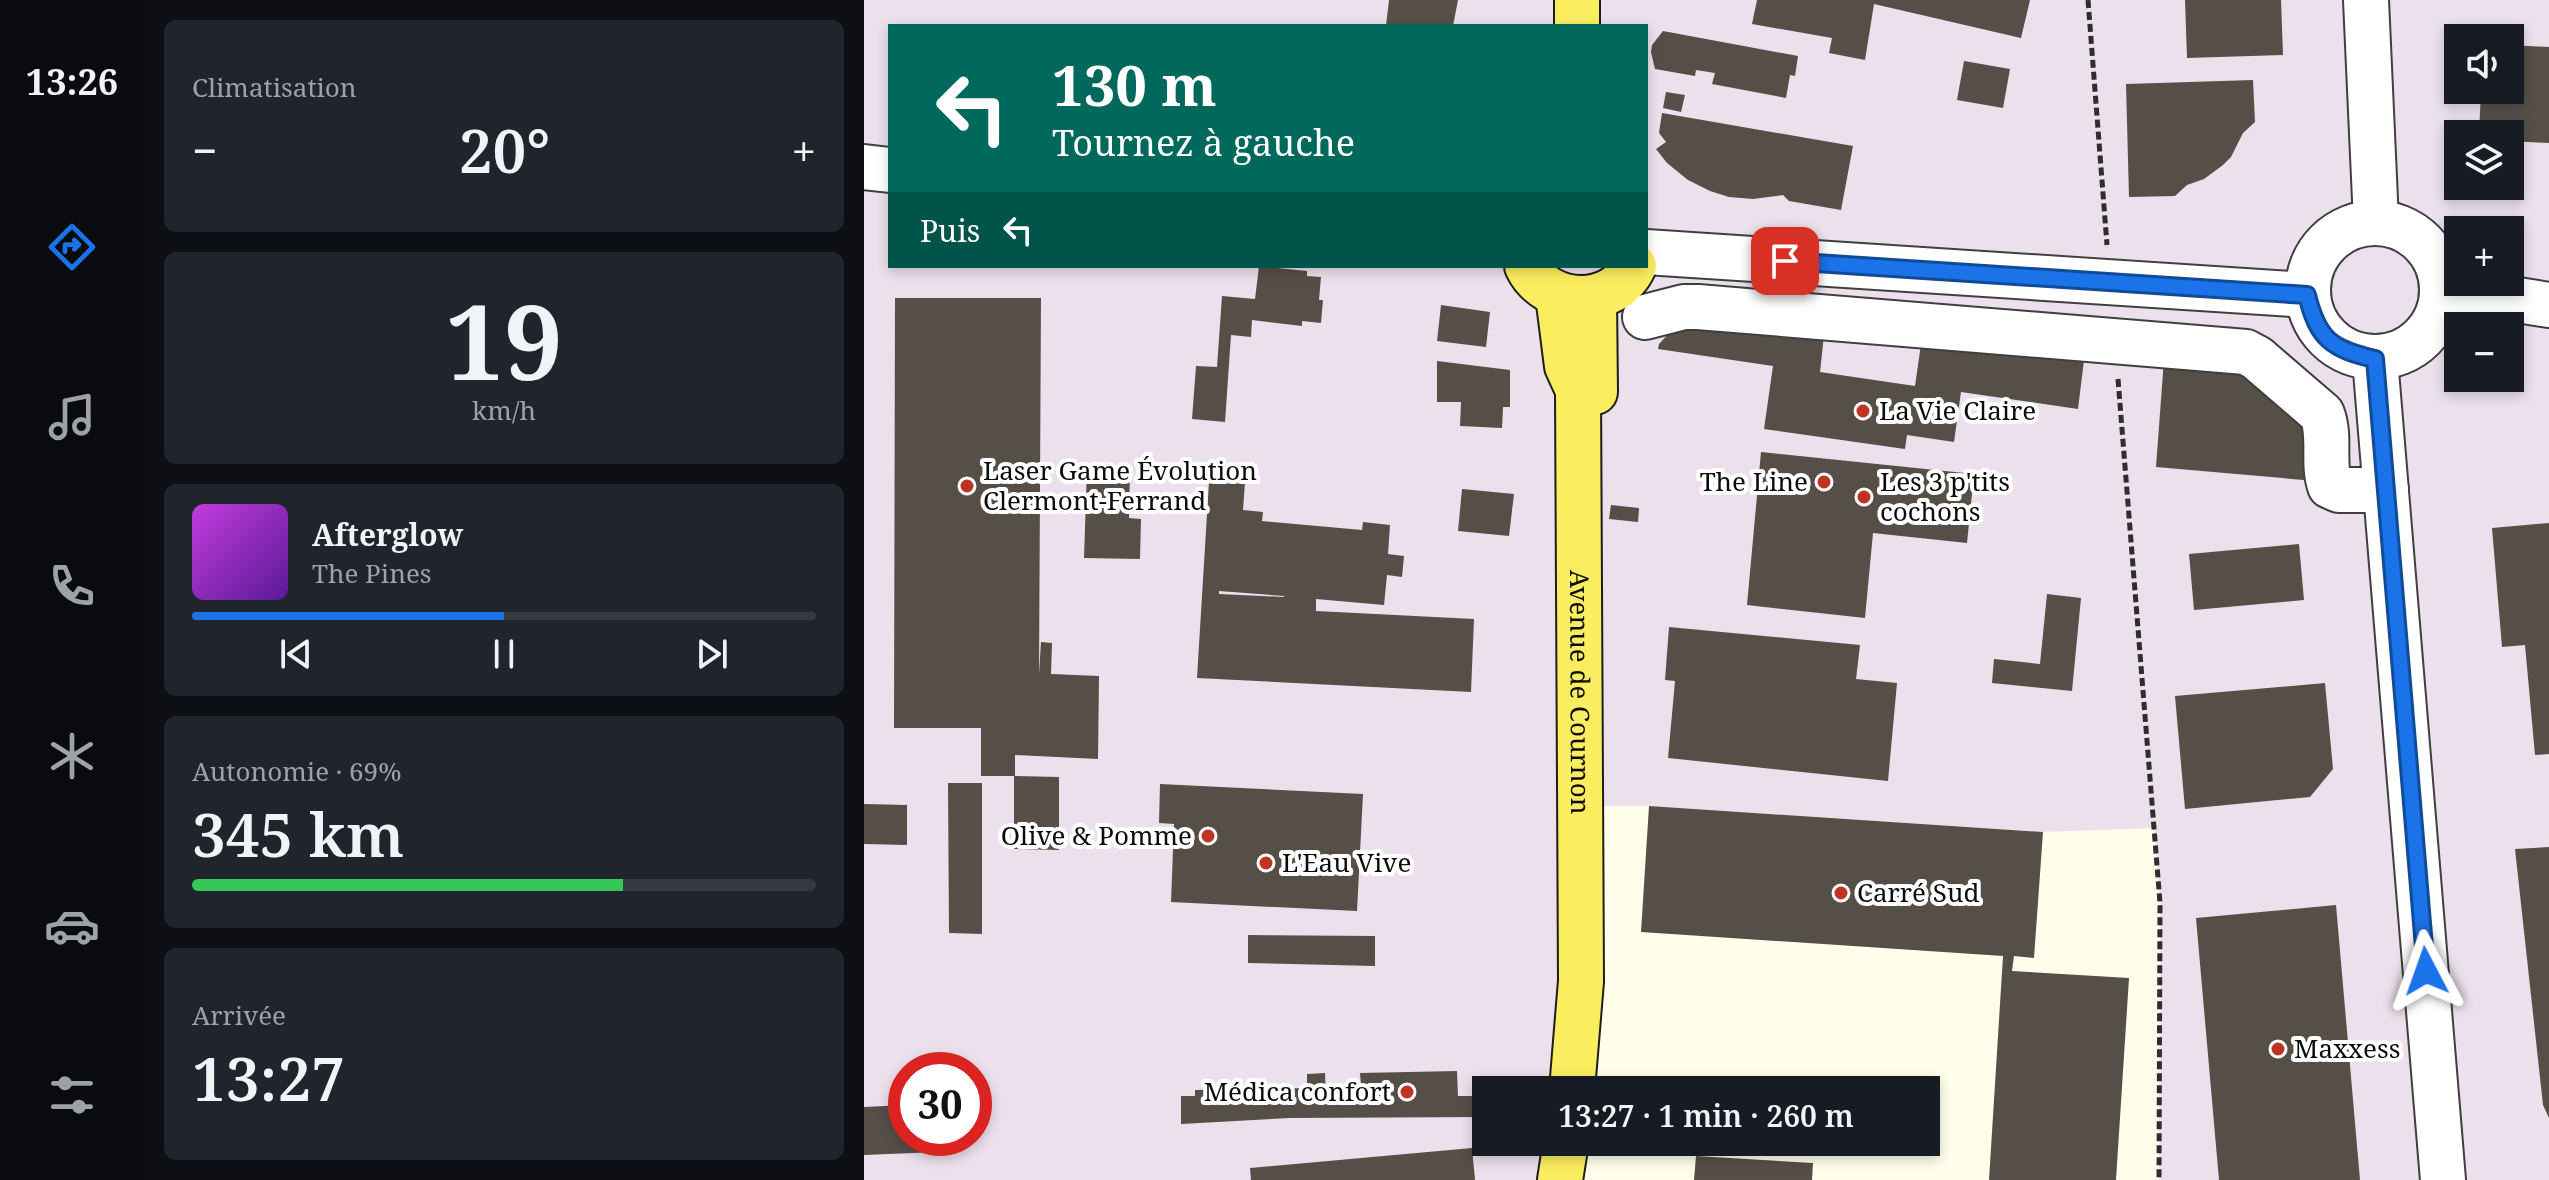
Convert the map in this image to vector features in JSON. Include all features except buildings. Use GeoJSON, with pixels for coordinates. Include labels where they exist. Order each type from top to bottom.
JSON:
{"type":"FeatureCollection","features":[{"type":"Feature","properties":{"kind":"main road"},"geometry":{"type":"LineString","coordinates":[[1577,0],[1577,24]]}},
{"type":"Feature","properties":{"kind":"main road"},"geometry":{"type":"LineString","coordinates":[[1560,286],[1615,288],[1632,268]]}},
{"type":"Feature","properties":{"kind":"main road","name":"Avenue de Cournon"},"geometry":{"type":"LineString","coordinates":[[1560,286],[1567,366],[1578,390],[1581,981],[1573,1076]]}},
{"type":"Feature","properties":{"kind":"main road","name":"Avenue de Cournon"},"geometry":{"type":"LineString","coordinates":[[1560,286],[1596,953],[1589,1076]]}},
{"type":"Feature","properties":{"kind":"main road"},"geometry":{"type":"LineString","coordinates":[[1560,1180],[1565,1156]]}},
{"type":"Feature","properties":{"kind":"main road"},"geometry":{"type":"LineString","coordinates":[[1584,1156],[1585,1180]]}},
{"type":"Feature","properties":{"kind":"street"},"geometry":{"type":"LineString","coordinates":[[1593,0],[1593,24]]}},
{"type":"Feature","properties":{"kind":"street"},"geometry":{"type":"LineString","coordinates":[[2366,0],[2376,222]]}},
{"type":"Feature","properties":{"kind":"street"},"geometry":{"type":"LineString","coordinates":[[864,167],[888,170]]}},
{"type":"Feature","properties":{"kind":"street"},"geometry":{"type":"LineString","coordinates":[[2376,222],[2407,230],[2426,245],[2438,265],[2443,288],[2442,302],[2434,324],[2418,342],[2398,354],[2375,359],[2345,352],[2326,338],[2313,318],[2307,295],[2308,278],[2316,256],[2332,238],[2352,226],[2376,222]]}},
{"type":"Feature","properties":{"kind":"street"},"geometry":{"type":"LineString","coordinates":[[1648,252],[2307,295]]}},
{"type":"Feature","properties":{"kind":"street"},"geometry":{"type":"LineString","coordinates":[[2443,288],[2549,305]]}},
{"type":"Feature","properties":{"kind":"street"},"geometry":{"type":"LineString","coordinates":[[1645,317],[1684,307],[1698,307],[2246,352],[2322,414],[2330,486],[2339,490],[2386,490]]}},
{"type":"Feature","properties":{"kind":"street"},"geometry":{"type":"LineString","coordinates":[[2375,359],[2443,1180]]}},
{"type":"Feature","properties":{"kind":"street"},"geometry":{"type":"LineString","coordinates":[[1558,1076],[1567,966],[1567,366]]}},
{"type":"Feature","properties":{"kind":"street"},"geometry":{"type":"LineString","coordinates":[[1554,1156],[1554,1180]]}},
{"type":"Feature","properties":{"kind":"street"},"geometry":{"type":"LineString","coordinates":[[1568,1156],[1569,1180]]}},
{"type":"Feature","properties":{"kind":"path"},"geometry":{"type":"LineString","coordinates":[[2088,0],[2110,282]]}},
{"type":"Feature","properties":{"kind":"path"},"geometry":{"type":"LineString","coordinates":[[2114,341],[2160,903],[2159,1180]]}},
{"type":"Feature","properties":{"kind":"shaded area"},"geometry":{"type":"Polygon","coordinates":[[[864,0],[2549,0],[2549,1180],[2159,1180],[2160,903],[2154,828],[2042,832],[1649,806],[1583,806],[1580,1076],[1472,1076],[1472,1156],[1578,1156],[1577,1180],[864,1180],[864,0]]]}},
{"type":"Feature","properties":{"kind":"place","name":"La Vie Claire"},"geometry":{"type":"Point","coordinates":[1863,411]}},
{"type":"Feature","properties":{"kind":"place","name":"The Line"},"geometry":{"type":"Point","coordinates":[1824,482]}},
{"type":"Feature","properties":{"kind":"place","name":"Laser Game Évolution Clermont-Ferrand"},"geometry":{"type":"Point","coordinates":[967,486]}},
{"type":"Feature","properties":{"kind":"place","name":"Les 3 p'tits cochons"},"geometry":{"type":"Point","coordinates":[1864,497]}},
{"type":"Feature","properties":{"kind":"place","name":"Olive & Pomme"},"geometry":{"type":"Point","coordinates":[1208,836]}},
{"type":"Feature","properties":{"kind":"place","name":"L'Eau Vive"},"geometry":{"type":"Point","coordinates":[1266,863]}},
{"type":"Feature","properties":{"kind":"place","name":"Carré Sud"},"geometry":{"type":"Point","coordinates":[1841,893]}},
{"type":"Feature","properties":{"kind":"place","name":"Maxxess"},"geometry":{"type":"Point","coordinates":[2278,1049]}},
{"type":"Feature","properties":{"kind":"place","name":"Médica confort"},"geometry":{"type":"Point","coordinates":[1407,1092]}},
{"type":"Feature","properties":{"kind":"route"},"geometry":{"type":"LineString","coordinates":[[1785,261],[2307,295],[2313,318],[2326,338],[2345,352],[2375,359],[2426,971]]}}]}
